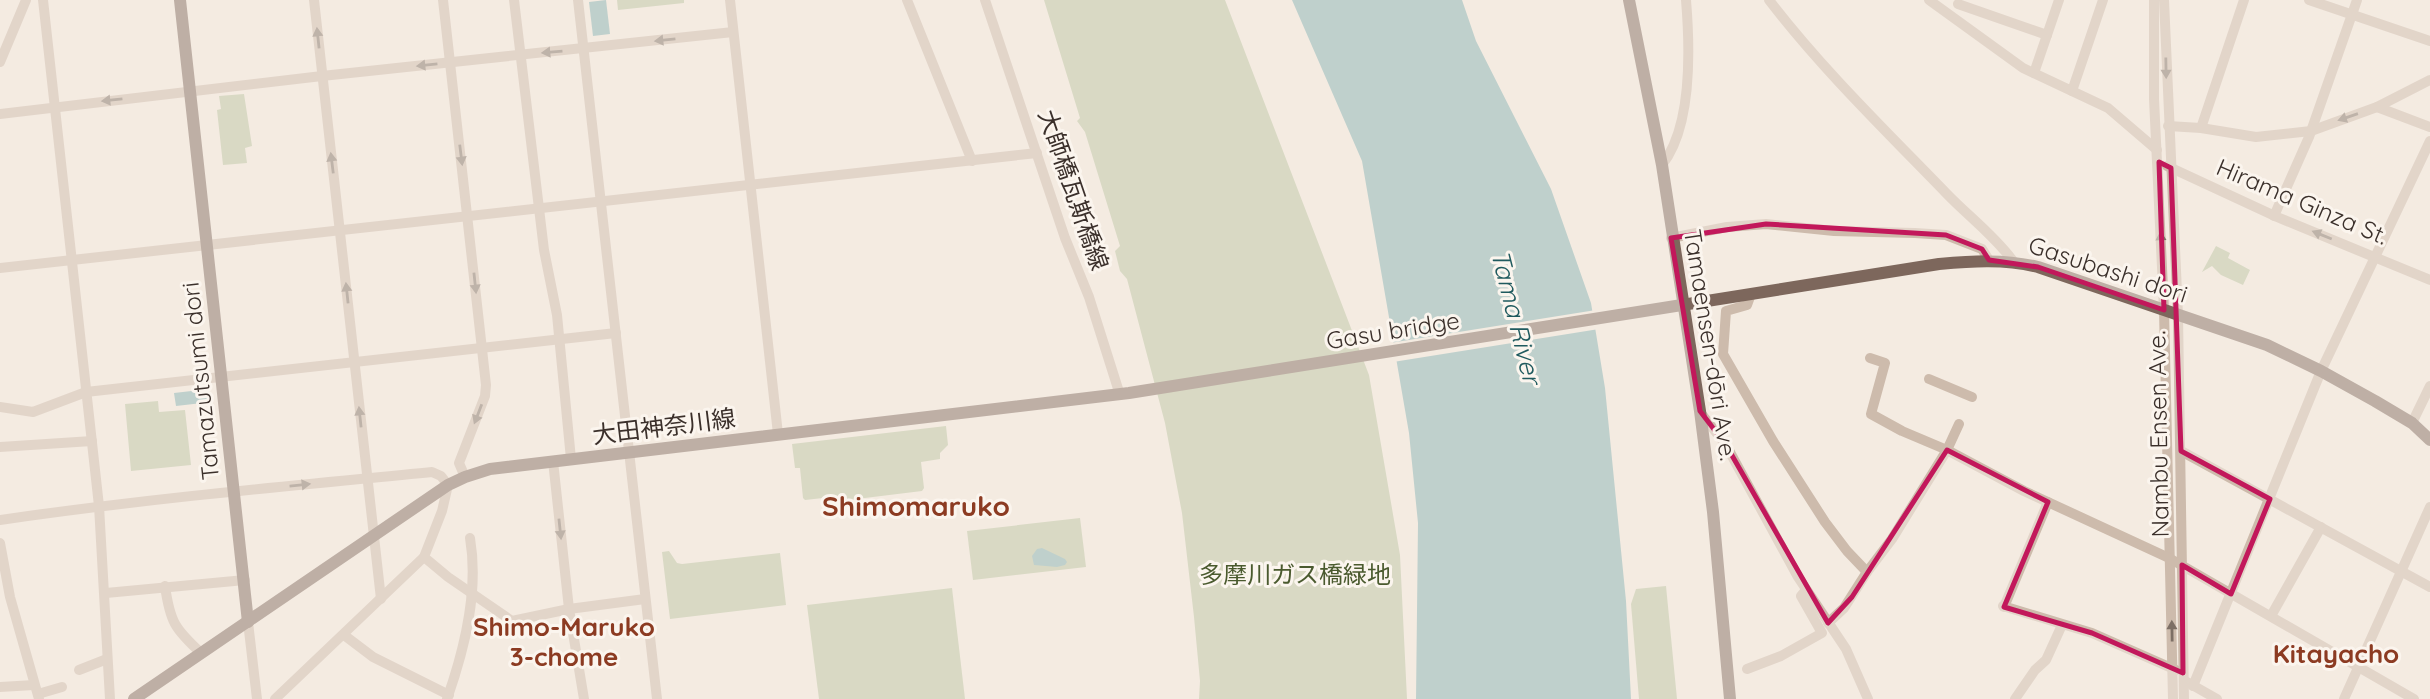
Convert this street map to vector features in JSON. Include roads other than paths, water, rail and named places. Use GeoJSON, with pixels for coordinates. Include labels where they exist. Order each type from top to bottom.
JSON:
{"type":"FeatureCollection","features":[{"type":"Feature","properties":{"kind":"main road","name":"Tamazutsumi dori"},"geometry":{"type":"LineString","coordinates":[[180,0],[248,622]]}},
{"type":"Feature","properties":{"kind":"main road","name":"Tamaensen-dōri Ave."},"geometry":{"type":"LineString","coordinates":[[1629,0],[1661,165],[1700,411],[1713,512],[1730,699]]}},
{"type":"Feature","properties":{"kind":"main road","name":"Gasubashi dori"},"geometry":{"type":"LineString","coordinates":[[1662,310],[1939,264],[2013,261],[2267,345],[2321,371],[2412,423],[2430,440]]}},
{"type":"Feature","properties":{"kind":"main road","name":"Gasu bridge"},"geometry":{"type":"LineString","coordinates":[[1125,394],[1662,310]]}},
{"type":"Feature","properties":{"kind":"main road","name":"大田神奈川線"},"geometry":{"type":"LineString","coordinates":[[248,622],[448,485],[490,469],[1125,394]]}},
{"type":"Feature","properties":{"kind":"main road"},"geometry":{"type":"LineString","coordinates":[[134,699],[248,622]]}},
{"type":"Feature","properties":{"kind":"street"},"geometry":{"type":"LineString","coordinates":[[0,62],[26,0]]}},
{"type":"Feature","properties":{"kind":"street"},"geometry":{"type":"LineString","coordinates":[[43,0],[99,506],[110,699]]}},
{"type":"Feature","properties":{"kind":"street"},"geometry":{"type":"LineString","coordinates":[[313,0],[381,599]]}},
{"type":"Feature","properties":{"kind":"street"},"geometry":{"type":"LineString","coordinates":[[443,0],[486,390],[459,463],[465,477]]}},
{"type":"Feature","properties":{"kind":"street"},"geometry":{"type":"LineString","coordinates":[[513,0],[538,209],[557,315],[571,459]]}},
{"type":"Feature","properties":{"kind":"street"},"geometry":{"type":"LineString","coordinates":[[578,0],[657,699]]}},
{"type":"Feature","properties":{"kind":"street"},"geometry":{"type":"LineString","coordinates":[[730,0],[778,435]]}},
{"type":"Feature","properties":{"kind":"street"},"geometry":{"type":"LineString","coordinates":[[907,0],[972,161]]}},
{"type":"Feature","properties":{"kind":"street","name":"大師橋瓦斯橋線"},"geometry":{"type":"LineString","coordinates":[[985,0],[1065,238],[1125,394]]}},
{"type":"Feature","properties":{"kind":"street"},"geometry":{"type":"LineString","coordinates":[[1661,165],[1669,156],[1678,135],[1682,113],[1689,58],[1686,0]]}},
{"type":"Feature","properties":{"kind":"street"},"geometry":{"type":"LineString","coordinates":[[1769,0],[1794,33],[2013,261]]}},
{"type":"Feature","properties":{"kind":"street"},"geometry":{"type":"LineString","coordinates":[[1928,0],[2023,68],[2108,108],[2157,150]]}},
{"type":"Feature","properties":{"kind":"street"},"geometry":{"type":"LineString","coordinates":[[2034,73],[2059,0]]}},
{"type":"Feature","properties":{"kind":"street"},"geometry":{"type":"LineString","coordinates":[[2072,91],[2103,0]]}},
{"type":"Feature","properties":{"kind":"street","name":"Nambu Ensen Ave."},"geometry":{"type":"LineString","coordinates":[[2154,0],[2154,99],[2164,310],[2169,558],[2183,677],[2173,699]]}},
{"type":"Feature","properties":{"kind":"street","name":"Nambu Ensen Ave."},"geometry":{"type":"LineString","coordinates":[[2164,0],[2178,315],[2184,699]]}},
{"type":"Feature","properties":{"kind":"street"},"geometry":{"type":"LineString","coordinates":[[2201,128],[2244,0]]}},
{"type":"Feature","properties":{"kind":"street"},"geometry":{"type":"LineString","coordinates":[[2309,0],[2430,41]]}},
{"type":"Feature","properties":{"kind":"street"},"geometry":{"type":"LineString","coordinates":[[2274,216],[2311,131],[2357,0]]}},
{"type":"Feature","properties":{"kind":"street"},"geometry":{"type":"LineString","coordinates":[[1953,18],[1959,2],[2048,35]]}},
{"type":"Feature","properties":{"kind":"street"},"geometry":{"type":"LineString","coordinates":[[0,114],[733,32]]}},
{"type":"Feature","properties":{"kind":"street"},"geometry":{"type":"LineString","coordinates":[[2168,126],[2201,128],[2256,137],[2311,131],[2376,107],[2430,80]]}},
{"type":"Feature","properties":{"kind":"street"},"geometry":{"type":"LineString","coordinates":[[2376,107],[2430,127]]}},
{"type":"Feature","properties":{"kind":"street"},"geometry":{"type":"LineString","coordinates":[[2183,677],[2231,594],[2321,371],[2430,141]]}},
{"type":"Feature","properties":{"kind":"street"},"geometry":{"type":"LineString","coordinates":[[0,268],[750,187],[1037,153]]}},
{"type":"Feature","properties":{"kind":"street","name":"Hirama Ginza St."},"geometry":{"type":"LineString","coordinates":[[2159,162],[2274,216],[2430,280]]}},
{"type":"Feature","properties":{"kind":"street"},"geometry":{"type":"LineString","coordinates":[[1671,238],[1727,227],[1766,224],[1946,235],[1982,249],[1989,260]]}},
{"type":"Feature","properties":{"kind":"street"},"geometry":{"type":"LineString","coordinates":[[1751,294],[1747,306],[1726,311],[1723,354],[1773,441],[1825,522],[1867,572]]}},
{"type":"Feature","properties":{"kind":"street"},"geometry":{"type":"LineString","coordinates":[[0,407],[33,412],[86,392],[616,333]]}},
{"type":"Feature","properties":{"kind":"street"},"geometry":{"type":"LineString","coordinates":[[1870,358],[1885,363],[1871,414],[2048,502],[2169,558],[2414,699]]}},
{"type":"Feature","properties":{"kind":"street"},"geometry":{"type":"LineString","coordinates":[[1929,379],[1972,397]]}},
{"type":"Feature","properties":{"kind":"street"},"geometry":{"type":"LineString","coordinates":[[2412,423],[2430,386]]}},
{"type":"Feature","properties":{"kind":"street"},"geometry":{"type":"LineString","coordinates":[[1700,411],[1726,445],[1806,590],[1851,660],[1868,699]]}},
{"type":"Feature","properties":{"kind":"street"},"geometry":{"type":"LineString","coordinates":[[1828,623],[1844,608],[1892,539],[1947,450],[1959,424]]}},
{"type":"Feature","properties":{"kind":"street"},"geometry":{"type":"LineString","coordinates":[[0,447],[92,441]]}},
{"type":"Feature","properties":{"kind":"street"},"geometry":{"type":"LineString","coordinates":[[2181,451],[2430,587]]}},
{"type":"Feature","properties":{"kind":"street"},"geometry":{"type":"LineString","coordinates":[[553,461],[569,609],[583,699]]}},
{"type":"Feature","properties":{"kind":"street"},"geometry":{"type":"LineString","coordinates":[[0,520],[99,506],[366,478],[432,472],[441,477],[448,485],[446,499],[424,557],[275,699]]}},
{"type":"Feature","properties":{"kind":"street"},"geometry":{"type":"LineString","coordinates":[[2048,502],[2004,607],[2092,633],[2183,677],[2217,699]]}},
{"type":"Feature","properties":{"kind":"street"},"geometry":{"type":"LineString","coordinates":[[2344,699],[2430,507]]}},
{"type":"Feature","properties":{"kind":"street"},"geometry":{"type":"LineString","coordinates":[[2271,616],[2322,527]]}},
{"type":"Feature","properties":{"kind":"street"},"geometry":{"type":"LineString","coordinates":[[344,635],[373,657],[448,697],[465,634],[471,594],[474,560],[470,538]]}},
{"type":"Feature","properties":{"kind":"street"},"geometry":{"type":"LineString","coordinates":[[0,543],[37,693]]}},
{"type":"Feature","properties":{"kind":"street"},"geometry":{"type":"LineString","coordinates":[[424,557],[471,594],[512,621],[569,609],[645,599]]}},
{"type":"Feature","properties":{"kind":"street"},"geometry":{"type":"LineString","coordinates":[[106,593],[244,580]]}},
{"type":"Feature","properties":{"kind":"street"},"geometry":{"type":"LineString","coordinates":[[165,586],[169,613],[179,632],[201,653]]}},
{"type":"Feature","properties":{"kind":"street"},"geometry":{"type":"LineString","coordinates":[[1747,669],[1788,652],[1822,633],[1801,596],[1806,590]]}},
{"type":"Feature","properties":{"kind":"street"},"geometry":{"type":"LineString","coordinates":[[248,622],[257,699]]}},
{"type":"Feature","properties":{"kind":"street"},"geometry":{"type":"LineString","coordinates":[[2015,699],[2035,670],[2046,660],[2062,625]]}},
{"type":"Feature","properties":{"kind":"street"},"geometry":{"type":"LineString","coordinates":[[79,670],[107,659]]}},
{"type":"Feature","properties":{"kind":"street"},"geometry":{"type":"LineString","coordinates":[[0,687],[37,693],[62,687]]}},
{"type":"Feature","properties":{"kind":"water"},"geometry":{"type":"Polygon","coordinates":[[[606,0],[610,34],[593,36],[589,2],[606,0]]]}},
{"type":"Feature","properties":{"kind":"water","name":"Tama River"},"geometry":{"type":"Polygon","coordinates":[[[1292,0],[1462,0],[1476,41],[1551,189],[1591,303],[1605,388],[1626,601],[1631,699],[1416,699],[1418,523],[1409,433],[1362,161],[1292,0]]]}},
{"type":"Feature","properties":{"kind":"water"},"geometry":{"type":"Polygon","coordinates":[[[209,389],[211,402],[176,406],[174,393],[209,389]]]}},
{"type":"Feature","properties":{"kind":"water"},"geometry":{"type":"Polygon","coordinates":[[[1042,548],[1067,562],[1057,567],[1034,565],[1032,556],[1037,549],[1042,548]]]}},
{"type":"Feature","properties":{"kind":"district","name":"Shimomaruko"},"geometry":{"type":"Point","coordinates":[916,506]}},
{"type":"Feature","properties":{"kind":"district","name":"Shimo-Maruko 3-chome"},"geometry":{"type":"Point","coordinates":[564,642]}},
{"type":"Feature","properties":{"kind":"district","name":"Kitayacho"},"geometry":{"type":"Point","coordinates":[2336,654]}},
{"type":"Feature","properties":{"kind":"park label","name":"多摩川ガス橋緑地"},"geometry":{"type":"Point","coordinates":[1295,575]}}]}
